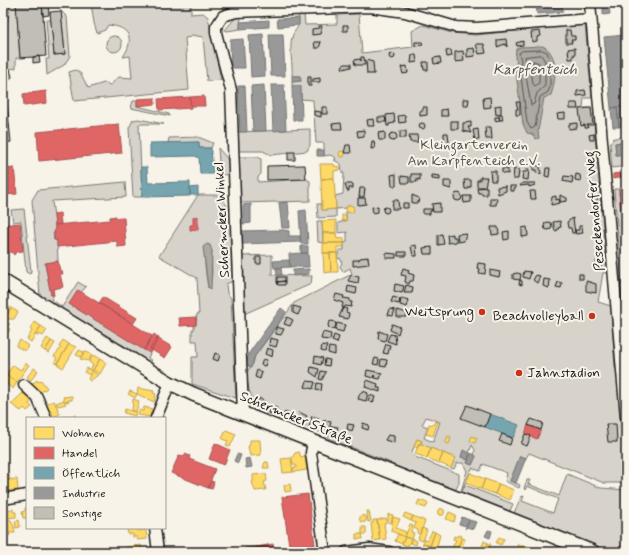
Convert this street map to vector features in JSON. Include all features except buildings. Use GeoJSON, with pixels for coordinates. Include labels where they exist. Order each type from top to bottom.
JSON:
{"type":"FeatureCollection","features":[{"type":"Feature","properties":{"kind":"main road","name":"Schermcker Straße"},"geometry":{"type":"LineString","coordinates":[[3,281],[170,383],[313,442],[593,552]]}},
{"type":"Feature","properties":{"kind":"street","name":"Peseckendorfer Weg"},"geometry":{"type":"LineString","coordinates":[[590,3],[626,417]]}},
{"type":"Feature","properties":{"kind":"street","name":"Schermcker Winkel"},"geometry":{"type":"LineString","coordinates":[[243,414],[231,90],[217,40],[216,27],[223,16],[236,12],[370,7],[405,12],[456,27],[476,28],[591,19]]}},
{"type":"Feature","properties":{"kind":"street"},"geometry":{"type":"LineString","coordinates":[[156,417],[170,383]]}},
{"type":"Feature","properties":{"kind":"street"},"geometry":{"type":"LineString","coordinates":[[24,385],[37,397],[46,417]]}},
{"type":"Feature","properties":{"kind":"street"},"geometry":{"type":"LineString","coordinates":[[313,442],[311,453],[325,552]]}},
{"type":"Feature","properties":{"kind":"street"},"geometry":{"type":"LineString","coordinates":[[3,499],[26,495]]}},
{"type":"Feature","properties":{"kind":"street"},"geometry":{"type":"LineString","coordinates":[[155,529],[158,552]]}},
{"type":"Feature","properties":{"kind":"street"},"geometry":{"type":"LineString","coordinates":[[346,552],[369,549],[390,552]]}},
{"type":"Feature","properties":{"kind":"green space"},"geometry":{"type":"Polygon","coordinates":[[[9,3],[16,3],[20,58],[16,58],[16,68],[10,69],[3,77],[3,45],[9,13],[9,3]]]}},
{"type":"Feature","properties":{"kind":"green space"},"geometry":{"type":"Polygon","coordinates":[[[91,3],[187,3],[191,6],[191,14],[203,13],[208,17],[221,80],[207,81],[203,37],[191,35],[191,37],[185,38],[189,90],[74,101],[69,72],[76,70],[81,74],[88,88],[104,83],[110,85],[119,77],[132,78],[130,56],[123,57],[129,45],[129,39],[126,31],[115,26],[108,25],[105,30],[97,33],[91,3]]]}},
{"type":"Feature","properties":{"kind":"green space"},"geometry":{"type":"Polygon","coordinates":[[[218,3],[263,3],[264,8],[223,9],[218,3]]]}},
{"type":"Feature","properties":{"kind":"green space"},"geometry":{"type":"Polygon","coordinates":[[[61,11],[67,17],[70,56],[64,65],[47,75],[46,59],[49,59],[46,20],[51,20],[54,55],[65,54],[61,11]]]}},
{"type":"Feature","properties":{"kind":"green space","name":"Kleingartenverein Am Karpfenteich e.V."},"geometry":{"type":"Polygon","coordinates":[[[298,13],[304,13],[305,25],[337,24],[337,15],[359,14],[362,53],[413,47],[412,31],[423,25],[452,33],[476,35],[585,24],[592,98],[584,98],[583,108],[591,108],[594,124],[607,273],[603,273],[598,302],[611,306],[615,368],[619,375],[621,428],[624,428],[624,452],[621,452],[623,455],[625,483],[604,483],[529,453],[526,458],[520,456],[510,481],[520,485],[519,488],[505,481],[507,473],[483,464],[480,471],[472,468],[460,494],[467,471],[463,463],[457,463],[454,469],[451,468],[455,458],[421,444],[422,441],[417,439],[412,452],[415,457],[459,474],[459,483],[455,491],[390,468],[391,463],[328,438],[330,433],[320,432],[257,409],[249,390],[246,373],[253,364],[255,356],[294,303],[352,274],[350,268],[343,272],[340,266],[342,263],[340,258],[337,259],[339,250],[344,250],[344,243],[347,242],[347,232],[338,233],[338,223],[346,221],[346,208],[336,209],[335,196],[343,194],[344,173],[342,173],[341,164],[334,160],[336,159],[335,157],[330,155],[324,156],[324,143],[316,143],[313,100],[301,99],[300,86],[292,86],[292,82],[301,81],[300,76],[292,76],[291,51],[292,37],[298,25],[298,13]],[[426,417],[422,425],[428,427],[424,438],[433,442],[440,422],[426,417]],[[472,445],[469,453],[463,451],[461,457],[468,460],[467,463],[472,465],[476,456],[474,455],[475,450],[472,445]]]}},
{"type":"Feature","properties":{"kind":"green space"},"geometry":{"type":"Polygon","coordinates":[[[237,16],[241,16],[240,29],[225,30],[237,16]]]}},
{"type":"Feature","properties":{"kind":"green space"},"geometry":{"type":"Polygon","coordinates":[[[111,36],[117,36],[122,41],[120,50],[117,52],[111,52],[106,47],[106,41],[111,36]]]}},
{"type":"Feature","properties":{"kind":"green space"},"geometry":{"type":"Polygon","coordinates":[[[133,101],[137,101],[137,106],[169,114],[170,116],[131,108],[133,101]]]}},
{"type":"Feature","properties":{"kind":"green space"},"geometry":{"type":"Polygon","coordinates":[[[138,119],[164,124],[139,124],[142,197],[133,197],[129,128],[133,120],[138,119]]]}},
{"type":"Feature","properties":{"kind":"green space"},"geometry":{"type":"Polygon","coordinates":[[[310,129],[310,145],[307,151],[271,155],[263,151],[238,151],[237,132],[310,129]]]}},
{"type":"Feature","properties":{"kind":"green space"},"geometry":{"type":"Polygon","coordinates":[[[198,137],[213,143],[211,148],[199,148],[199,142],[168,143],[169,138],[198,137]]]}},
{"type":"Feature","properties":{"kind":"green space"},"geometry":{"type":"Polygon","coordinates":[[[626,137],[626,142],[615,143],[616,155],[626,154],[626,166],[612,168],[610,143],[614,138],[626,137]]]}},
{"type":"Feature","properties":{"kind":"green space"},"geometry":{"type":"Polygon","coordinates":[[[218,148],[230,162],[231,170],[227,175],[220,174],[218,148]]]}},
{"type":"Feature","properties":{"kind":"green space"},"geometry":{"type":"Polygon","coordinates":[[[238,157],[258,157],[261,159],[261,174],[258,177],[258,182],[306,179],[310,181],[310,201],[241,203],[238,157]]]}},
{"type":"Feature","properties":{"kind":"green space"},"geometry":{"type":"Polygon","coordinates":[[[125,182],[126,197],[52,201],[56,233],[53,233],[54,240],[57,240],[58,261],[45,264],[51,295],[54,295],[51,299],[62,307],[78,282],[86,287],[70,304],[150,353],[148,358],[152,361],[149,363],[135,357],[137,354],[121,344],[119,347],[40,296],[32,200],[38,190],[125,182]]]}},
{"type":"Feature","properties":{"kind":"green space"},"geometry":{"type":"Polygon","coordinates":[[[614,189],[619,189],[623,230],[626,230],[626,284],[622,285],[614,189]]]}},
{"type":"Feature","properties":{"kind":"green space"},"geometry":{"type":"Polygon","coordinates":[[[198,195],[220,195],[232,214],[233,281],[226,284],[227,293],[231,298],[236,398],[192,384],[192,357],[198,357],[197,341],[192,341],[192,330],[194,330],[194,325],[196,325],[197,314],[199,314],[197,278],[159,256],[198,195]],[[212,251],[205,256],[208,288],[212,275],[212,251]]]}},
{"type":"Feature","properties":{"kind":"green space"},"geometry":{"type":"Polygon","coordinates":[[[317,204],[322,204],[322,210],[336,209],[336,217],[318,218],[317,204]]]}},
{"type":"Feature","properties":{"kind":"green space"},"geometry":{"type":"Polygon","coordinates":[[[24,209],[31,271],[30,274],[26,272],[21,221],[13,222],[11,210],[24,209]]]}},
{"type":"Feature","properties":{"kind":"green space"},"geometry":{"type":"Polygon","coordinates":[[[317,221],[322,221],[323,243],[318,242],[317,221]]]}},
{"type":"Feature","properties":{"kind":"green space"},"geometry":{"type":"Polygon","coordinates":[[[272,255],[272,275],[312,276],[311,284],[244,314],[242,256],[272,255]]]}},
{"type":"Feature","properties":{"kind":"green space"},"geometry":{"type":"Polygon","coordinates":[[[567,474],[601,488],[626,490],[626,552],[604,552],[515,517],[514,513],[521,497],[524,496],[522,501],[553,513],[558,499],[527,486],[525,490],[524,488],[527,480],[530,480],[528,484],[559,496],[567,474]]]}},
{"type":"Feature","properties":{"kind":"green space"},"geometry":{"type":"Polygon","coordinates":[[[465,485],[513,504],[509,513],[461,495],[465,485]]]}},
{"type":"Feature","properties":{"kind":"water","name":"Karpfenteich"},"geometry":{"type":"Polygon","coordinates":[[[543,46],[552,55],[555,75],[551,95],[544,98],[538,131],[539,138],[536,139],[532,134],[527,133],[523,124],[515,66],[517,60],[515,59],[516,49],[521,47],[543,46]]]}},
{"type":"Feature","properties":{"kind":"water"},"geometry":{"type":"Polygon","coordinates":[[[207,244],[210,245],[212,251],[211,289],[208,287],[203,247],[207,244]]]}},
{"type":"Feature","properties":{"kind":"place","name":"Weitsprung"},"geometry":{"type":"Point","coordinates":[482,312]}},
{"type":"Feature","properties":{"kind":"place","name":"Beachvolleyball"},"geometry":{"type":"Point","coordinates":[592,316]}},
{"type":"Feature","properties":{"kind":"place","name":"Jahnstadion"},"geometry":{"type":"Point","coordinates":[519,373]}}]}
